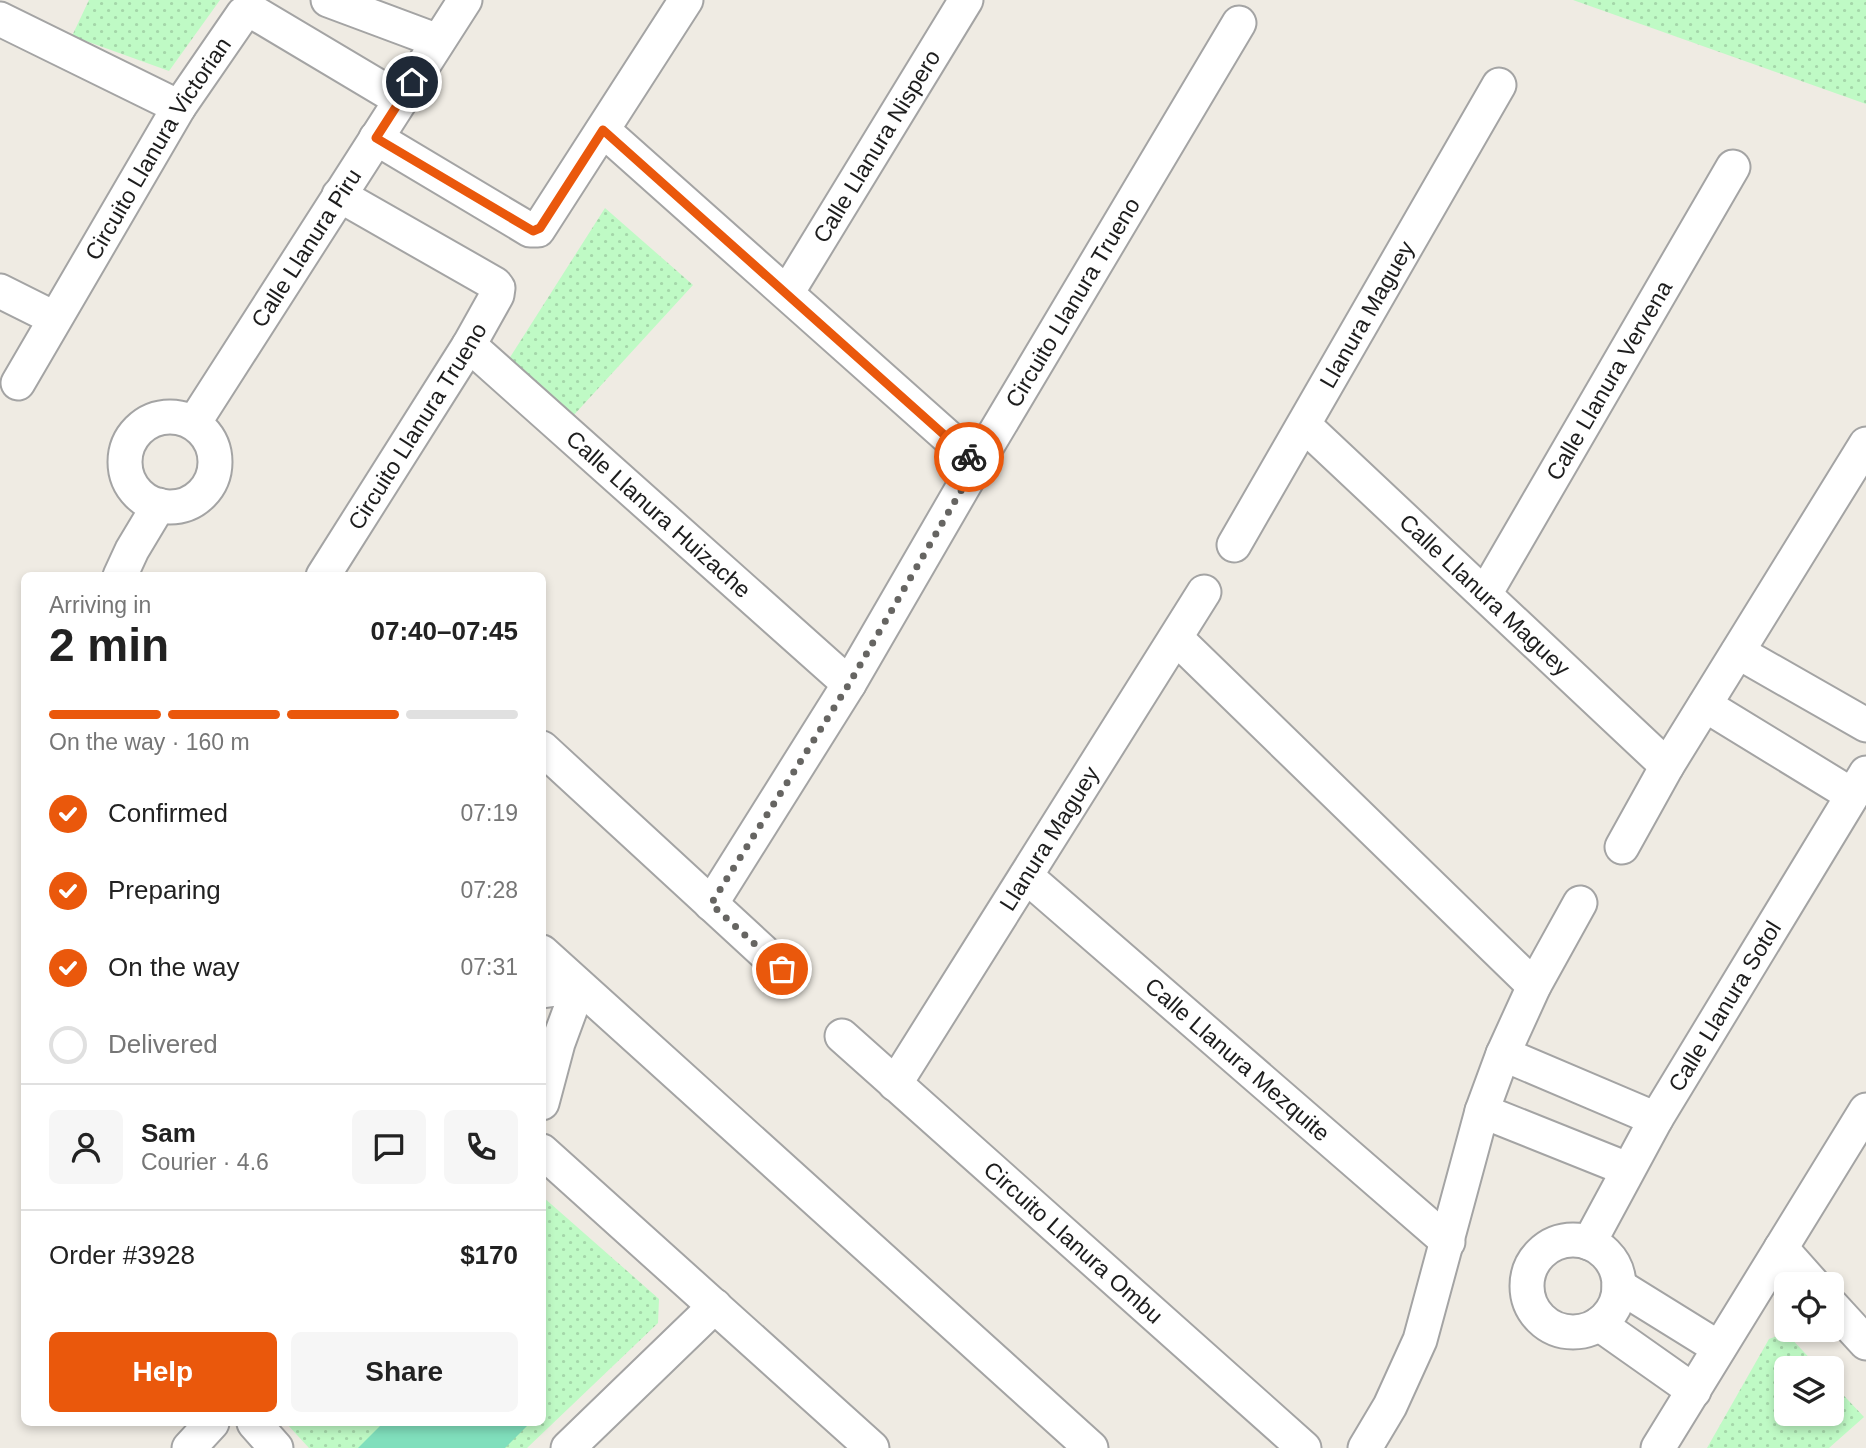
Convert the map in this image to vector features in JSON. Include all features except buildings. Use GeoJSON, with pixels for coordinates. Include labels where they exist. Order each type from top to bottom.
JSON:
{"type":"FeatureCollection","features":[{"type":"Feature","properties":{"kind":"street"},"geometry":{"type":"LineString","coordinates":[[327,0],[372,15],[431,52]]}},
{"type":"Feature","properties":{"kind":"street","name":"Calle Llanura Piru"},"geometry":{"type":"LineString","coordinates":[[194,423],[465,0]]}},
{"type":"Feature","properties":{"kind":"street"},"geometry":{"type":"LineString","coordinates":[[376,138],[535,229],[603,130],[685,0]]}},
{"type":"Feature","properties":{"kind":"street","name":"Calle Llanura Nispero"},"geometry":{"type":"LineString","coordinates":[[787,293],[966,0]]}},
{"type":"Feature","properties":{"kind":"street","name":"Circuito Llanura Victorian"},"geometry":{"type":"LineString","coordinates":[[18,383],[179,107],[243,14],[255,13],[401,100]]}},
{"type":"Feature","properties":{"kind":"street"},"geometry":{"type":"LineString","coordinates":[[0,19],[179,107]]}},
{"type":"Feature","properties":{"kind":"street","name":"Circuito Llanura Trueno"},"geometry":{"type":"LineString","coordinates":[[711,904],[849,684],[1239,23]]}},
{"type":"Feature","properties":{"kind":"street","name":"Llanura Maguey"},"geometry":{"type":"LineString","coordinates":[[1234,545],[1499,85]]}},
{"type":"Feature","properties":{"kind":"street"},"geometry":{"type":"LineString","coordinates":[[603,130],[977,463]]}},
{"type":"Feature","properties":{"kind":"street","name":"Calle Llanura Vervena"},"geometry":{"type":"LineString","coordinates":[[1485,594],[1733,167]]}},
{"type":"Feature","properties":{"kind":"street","name":"Circuito Llanura Trueno"},"geometry":{"type":"LineString","coordinates":[[338,570],[469,345],[496,289],[339,195]]}},
{"type":"Feature","properties":{"kind":"street"},"geometry":{"type":"LineString","coordinates":[[0,291],[54,318]]}},
{"type":"Feature","properties":{"kind":"street","name":"Calle Llanura Huizache"},"geometry":{"type":"LineString","coordinates":[[469,345],[849,684]]}},
{"type":"Feature","properties":{"kind":"street"},"geometry":{"type":"LineString","coordinates":[[164,417],[179,417],[194,423],[212,444],[214,472],[209,485],[200,496],[174,507],[159,505],[145,499],[134,488],[127,475],[125,459],[128,445],[136,431],[149,422],[164,417]]}},
{"type":"Feature","properties":{"kind":"street","name":"Calle Llanura Maguey"},"geometry":{"type":"LineString","coordinates":[[1304,425],[1667,766]]}},
{"type":"Feature","properties":{"kind":"street"},"geometry":{"type":"LineString","coordinates":[[1622,847],[1667,766],[1866,444]]}},
{"type":"Feature","properties":{"kind":"street"},"geometry":{"type":"LineString","coordinates":[[122,572],[159,505]]}},
{"type":"Feature","properties":{"kind":"street","name":"Llanura Maguey"},"geometry":{"type":"LineString","coordinates":[[895,1084],[1204,592]]}},
{"type":"Feature","properties":{"kind":"street"},"geometry":{"type":"LineString","coordinates":[[1176,638],[1534,986]]}},
{"type":"Feature","properties":{"kind":"street"},"geometry":{"type":"LineString","coordinates":[[1738,652],[1866,724]]}},
{"type":"Feature","properties":{"kind":"street"},"geometry":{"type":"LineString","coordinates":[[1705,705],[1859,784]]}},
{"type":"Feature","properties":{"kind":"street"},"geometry":{"type":"LineString","coordinates":[[546,752],[782,969]]}},
{"type":"Feature","properties":{"kind":"street","name":"Calle Llanura Sotol"},"geometry":{"type":"LineString","coordinates":[[1589,1243],[1656,1119],[1859,784]]}},
{"type":"Feature","properties":{"kind":"street","name":"Calle Llanura Mezquite"},"geometry":{"type":"LineString","coordinates":[[1026,876],[1448,1242]]}},
{"type":"Feature","properties":{"kind":"street"},"geometry":{"type":"LineString","coordinates":[[1365,1448],[1390,1406],[1420,1340],[1482,1111],[1503,1054],[1534,986],[1580,903]]}},
{"type":"Feature","properties":{"kind":"street"},"geometry":{"type":"LineString","coordinates":[[546,956],[1091,1448]]}},
{"type":"Feature","properties":{"kind":"street"},"geometry":{"type":"LineString","coordinates":[[546,990],[579,986]]}},
{"type":"Feature","properties":{"kind":"street"},"geometry":{"type":"LineString","coordinates":[[546,1088],[558,1043],[579,986]]}},
{"type":"Feature","properties":{"kind":"street","name":"Circuito Llanura Ombu"},"geometry":{"type":"LineString","coordinates":[[842,1036],[1304,1448]]}},
{"type":"Feature","properties":{"kind":"street"},"geometry":{"type":"LineString","coordinates":[[1503,1054],[1656,1119]]}},
{"type":"Feature","properties":{"kind":"street"},"geometry":{"type":"LineString","coordinates":[[1482,1111],[1627,1169]]}},
{"type":"Feature","properties":{"kind":"street"},"geometry":{"type":"LineString","coordinates":[[1658,1448],[1866,1111]]}},
{"type":"Feature","properties":{"kind":"street"},"geometry":{"type":"LineString","coordinates":[[546,1155],[872,1448]]}},
{"type":"Feature","properties":{"kind":"street"},"geometry":{"type":"LineString","coordinates":[[1574,1240],[1589,1243],[1611,1260],[1617,1272],[1619,1286],[1614,1308],[1599,1324],[1585,1331],[1554,1328],[1541,1319],[1532,1307],[1527,1292],[1528,1276],[1534,1262],[1545,1250],[1574,1240]]}},
{"type":"Feature","properties":{"kind":"street"},"geometry":{"type":"LineString","coordinates":[[1781,1248],[1803,1272]]}},
{"type":"Feature","properties":{"kind":"street"},"geometry":{"type":"LineString","coordinates":[[1619,1286],[1719,1348]]}},
{"type":"Feature","properties":{"kind":"street"},"geometry":{"type":"LineString","coordinates":[[568,1448],[715,1306]]}},
{"type":"Feature","properties":{"kind":"street"},"geometry":{"type":"LineString","coordinates":[[1844,1319],[1866,1343]]}},
{"type":"Feature","properties":{"kind":"street"},"geometry":{"type":"LineString","coordinates":[[1599,1324],[1694,1391]]}},
{"type":"Feature","properties":{"kind":"street"},"geometry":{"type":"LineString","coordinates":[[189,1448],[209,1426]]}},
{"type":"Feature","properties":{"kind":"street"},"geometry":{"type":"LineString","coordinates":[[257,1426],[276,1448]]}},
{"type":"Feature","properties":{"kind":"green space"},"geometry":{"type":"Polygon","coordinates":[[[89,0],[220,0],[169,71],[72,36],[89,0]]]}},
{"type":"Feature","properties":{"kind":"green space"},"geometry":{"type":"Polygon","coordinates":[[[1573,0],[1866,0],[1866,104],[1573,0]]]}},
{"type":"Feature","properties":{"kind":"green space"},"geometry":{"type":"Polygon","coordinates":[[[605,208],[693,285],[572,417],[507,362],[605,208]]]}},
{"type":"Feature","properties":{"kind":"green space"},"geometry":{"type":"Polygon","coordinates":[[[546,1200],[659,1299],[658,1323],[527,1448],[309,1448],[289,1426],[546,1426],[546,1200]]]}},
{"type":"Feature","properties":{"kind":"green space"},"geometry":{"type":"Polygon","coordinates":[[[1774,1337],[1774,1342],[1794,1342],[1808,1356],[1774,1356],[1774,1426],[1844,1426],[1844,1396],[1864,1417],[1829,1448],[1707,1448],[1769,1339],[1774,1337]]]}},
{"type":"Feature","properties":{"kind":"green space"},"geometry":{"type":"Polygon","coordinates":[[[380,1426],[527,1426],[505,1448],[358,1448],[380,1426]]]}},
{"type":"Feature","properties":{"kind":"way so far"},"geometry":{"type":"LineString","coordinates":[[782,969],[711,904],[849,684],[977,463],[969,457]]}},
{"type":"Feature","properties":{"kind":"route"},"geometry":{"type":"LineString","coordinates":[[412,82],[376,138],[533,231],[540,228],[603,130],[969,457]]}}]}
